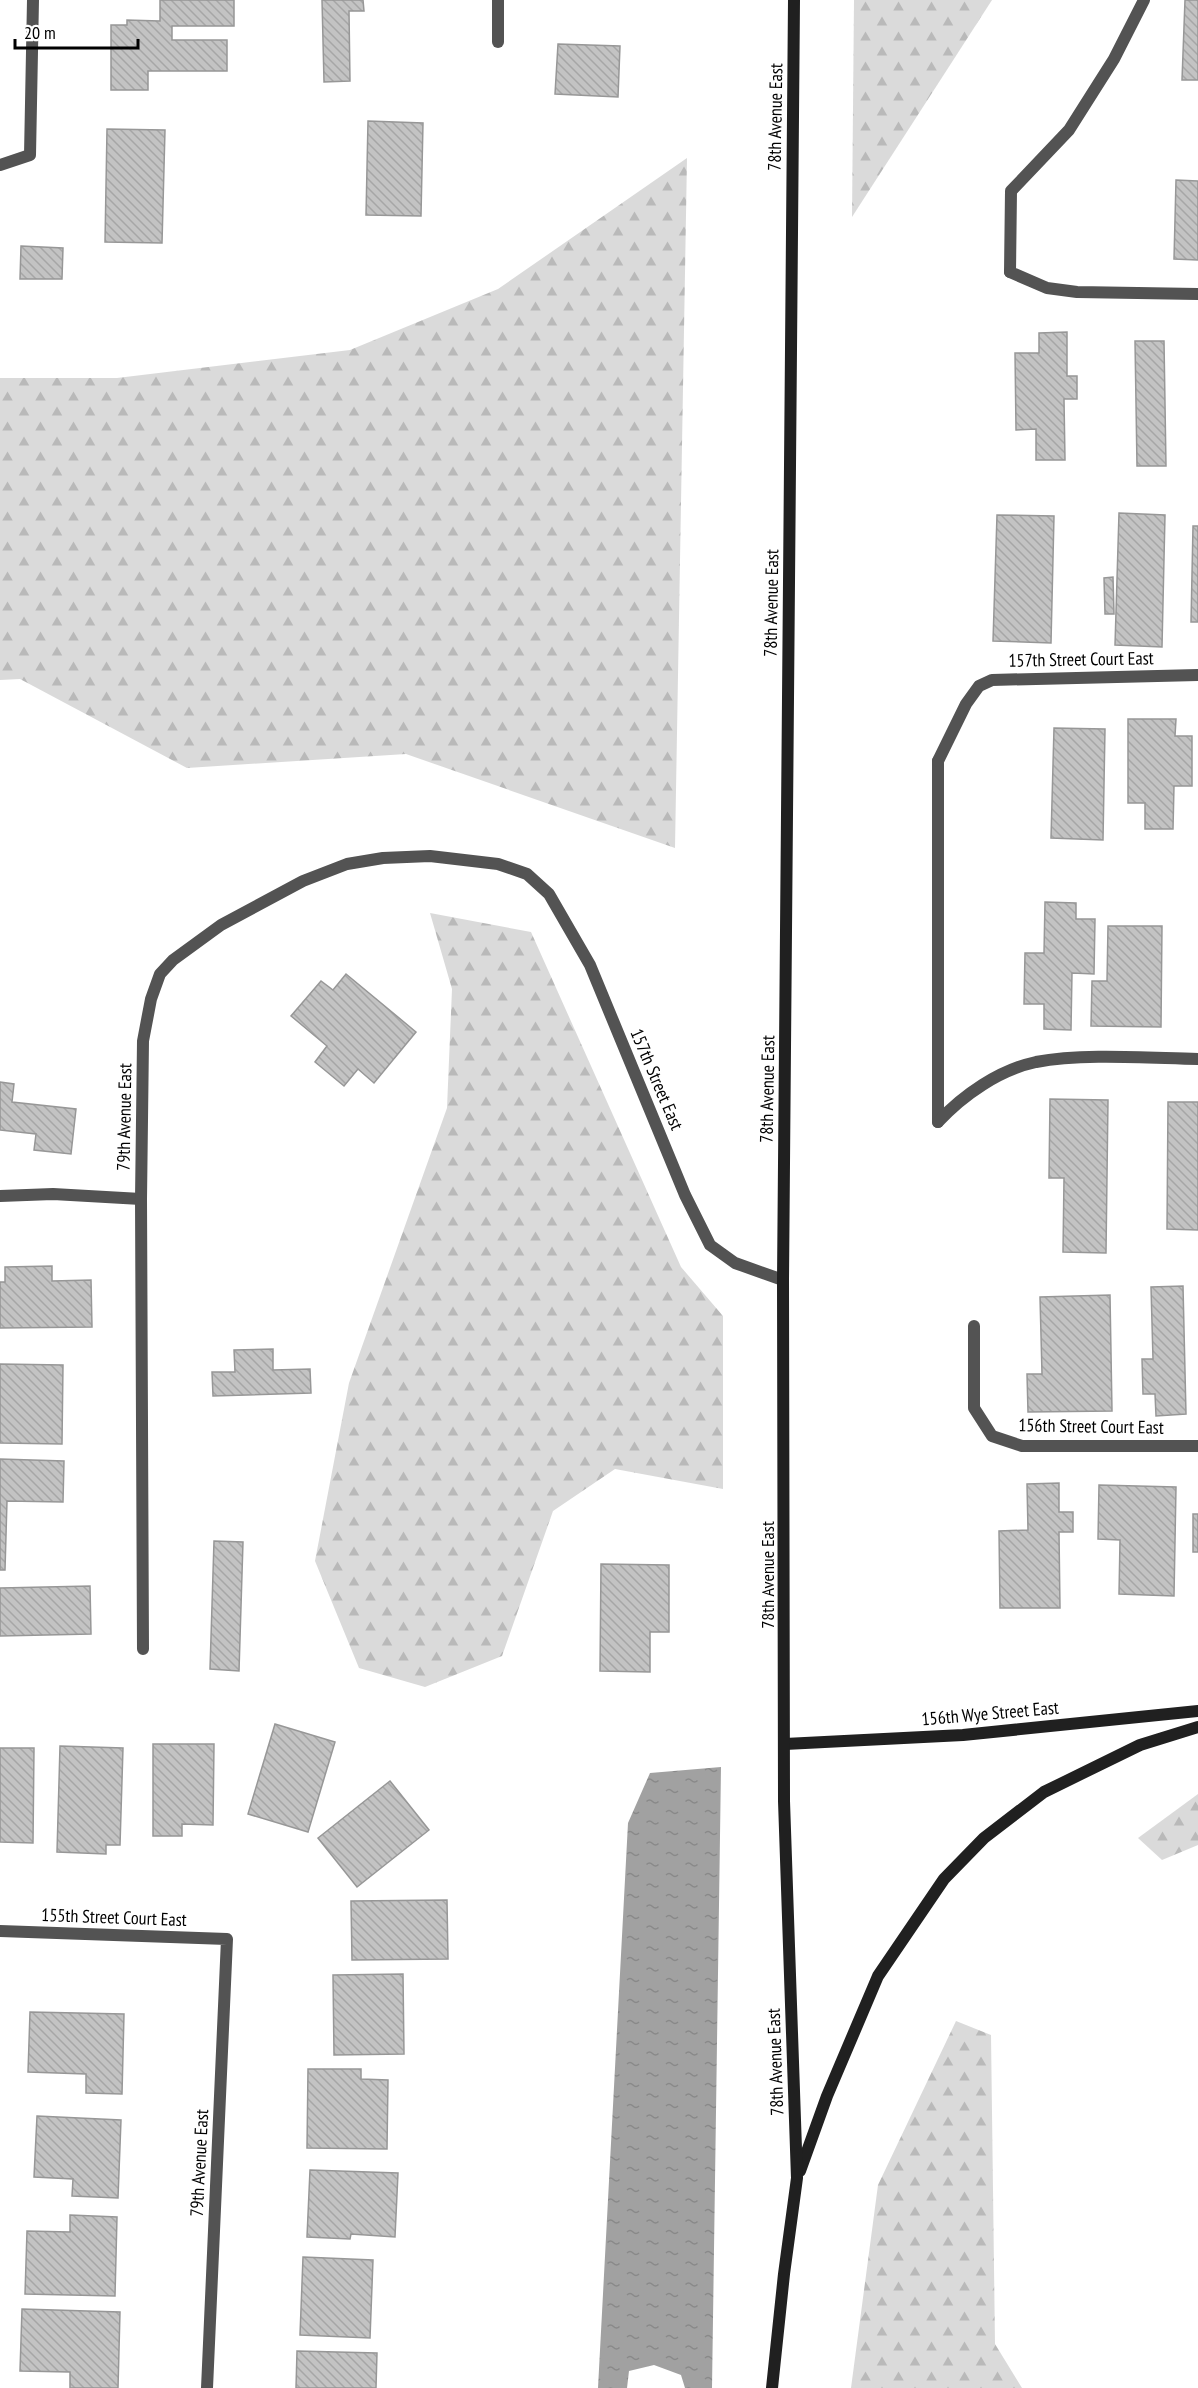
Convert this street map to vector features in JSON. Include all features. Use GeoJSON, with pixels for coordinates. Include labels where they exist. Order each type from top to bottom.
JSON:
{"type":"FeatureCollection","features":[{"type":"Feature","properties":{"kind":"street"},"geometry":{"type":"LineString","coordinates":[[0,165],[30,155],[33,0]]}},
{"type":"Feature","properties":{"kind":"street"},"geometry":{"type":"LineString","coordinates":[[498,0],[498,42]]}},
{"type":"Feature","properties":{"kind":"street","name":"78th Avenue East"},"geometry":{"type":"LineString","coordinates":[[772,2388],[797,2178],[784,1801],[783,1280],[794,0]]}},
{"type":"Feature","properties":{"kind":"street"},"geometry":{"type":"LineString","coordinates":[[1144,0],[1114,59],[1069,130],[1011,191],[1010,272],[1047,288],[1067,291],[1198,294]]}},
{"type":"Feature","properties":{"kind":"street","name":"157th Street Court East"},"geometry":{"type":"LineString","coordinates":[[1198,675],[992,680],[979,686],[966,704],[938,761],[938,1122],[952,1106],[987,1081],[1034,1062],[1072,1058],[1198,1059]]}},
{"type":"Feature","properties":{"kind":"street","name":"79th Avenue East"},"geometry":{"type":"LineString","coordinates":[[142,1649],[142,1041],[151,999],[160,974],[173,960],[221,925],[303,881],[347,864],[383,858],[430,856],[498,864],[514,869]]}},
{"type":"Feature","properties":{"kind":"street","name":"157th Street East"},"geometry":{"type":"LineString","coordinates":[[514,869],[527,874],[549,894],[590,966],[686,1195],[710,1245],[735,1263],[783,1280]]}},
{"type":"Feature","properties":{"kind":"street"},"geometry":{"type":"LineString","coordinates":[[0,1196],[53,1194],[141,1199]]}},
{"type":"Feature","properties":{"kind":"street","name":"156th Street Court East"},"geometry":{"type":"LineString","coordinates":[[974,1326],[974,1408],[992,1436],[1022,1446],[1198,1446]]}},
{"type":"Feature","properties":{"kind":"street","name":"156th Wye Street East"},"geometry":{"type":"LineString","coordinates":[[785,1744],[963,1735],[1198,1711]]}},
{"type":"Feature","properties":{"kind":"street","name":"78th Avenue East"},"geometry":{"type":"LineString","coordinates":[[797,2178],[827,2096],[878,1976],[944,1879],[984,1839],[1044,1792],[1140,1745],[1198,1727]]}},
{"type":"Feature","properties":{"kind":"street","name":"155th Street Court East"},"geometry":{"type":"LineString","coordinates":[[0,1931],[227,1939]]}},
{"type":"Feature","properties":{"kind":"street","name":"79th Avenue East"},"geometry":{"type":"LineString","coordinates":[[207,2388],[227,1939]]}},
{"type":"Feature","properties":{"kind":"green space"},"geometry":{"type":"Polygon","coordinates":[[[854,0],[992,0],[852,217],[854,0]]]}},
{"type":"Feature","properties":{"kind":"green space"},"geometry":{"type":"Polygon","coordinates":[[[687,158],[675,848],[406,754],[187,768],[20,679],[0,680],[0,378],[117,378],[350,350],[498,289],[687,158]]]}},
{"type":"Feature","properties":{"kind":"green space"},"geometry":{"type":"Polygon","coordinates":[[[430,913],[531,932],[681,1267],[723,1316],[723,1489],[615,1469],[553,1511],[502,1656],[425,1687],[359,1668],[315,1561],[349,1383],[447,1108],[452,989],[430,913]]]}},
{"type":"Feature","properties":{"kind":"green space"},"geometry":{"type":"Polygon","coordinates":[[[1198,1794],[1198,1845],[1162,1860],[1138,1838],[1198,1794]]]}},
{"type":"Feature","properties":{"kind":"green space"},"geometry":{"type":"Polygon","coordinates":[[[956,2021],[991,2035],[995,2344],[1022,2388],[851,2388],[878,2185],[956,2021]]]}},
{"type":"Feature","properties":{"kind":"water"},"geometry":{"type":"Polygon","coordinates":[[[721,1767],[712,2388],[685,2388],[681,2375],[654,2365],[629,2371],[627,2388],[598,2388],[628,1823],[650,1773],[721,1767]]]}},
{"type":"Feature","properties":{"kind":"building"},"geometry":{"type":"Polygon","coordinates":[[[160,0],[234,0],[234,26],[172,26],[172,40],[227,40],[227,71],[148,71],[148,90],[111,90],[111,25],[127,25],[127,20],[160,21],[160,0]]]}},
{"type":"Feature","properties":{"kind":"building"},"geometry":{"type":"Polygon","coordinates":[[[322,0],[363,0],[364,11],[349,11],[350,81],[324,82],[322,0]]]}},
{"type":"Feature","properties":{"kind":"building"},"geometry":{"type":"Polygon","coordinates":[[[1185,0],[1198,0],[1198,80],[1182,80],[1185,0]]]}},
{"type":"Feature","properties":{"kind":"building"},"geometry":{"type":"Polygon","coordinates":[[[558,44],[620,46],[618,97],[555,94],[558,44]]]}},
{"type":"Feature","properties":{"kind":"building"},"geometry":{"type":"Polygon","coordinates":[[[368,121],[423,123],[421,216],[366,215],[368,121]]]}},
{"type":"Feature","properties":{"kind":"building"},"geometry":{"type":"Polygon","coordinates":[[[107,129],[165,130],[162,243],[105,242],[107,129]]]}},
{"type":"Feature","properties":{"kind":"building"},"geometry":{"type":"Polygon","coordinates":[[[1176,180],[1198,181],[1198,260],[1174,259],[1176,180]]]}},
{"type":"Feature","properties":{"kind":"building"},"geometry":{"type":"Polygon","coordinates":[[[21,246],[63,248],[62,279],[20,279],[21,246]]]}},
{"type":"Feature","properties":{"kind":"building"},"geometry":{"type":"Polygon","coordinates":[[[1067,332],[1067,376],[1077,376],[1077,399],[1064,399],[1065,460],[1036,460],[1036,429],[1016,430],[1015,353],[1039,353],[1039,333],[1067,332]]]}},
{"type":"Feature","properties":{"kind":"building"},"geometry":{"type":"Polygon","coordinates":[[[1135,341],[1164,341],[1166,466],[1137,466],[1135,341]]]}},
{"type":"Feature","properties":{"kind":"building"},"geometry":{"type":"Polygon","coordinates":[[[1119,513],[1165,515],[1162,647],[1115,645],[1119,513]]]}},
{"type":"Feature","properties":{"kind":"building"},"geometry":{"type":"Polygon","coordinates":[[[997,515],[1054,516],[1051,643],[993,641],[997,515]]]}},
{"type":"Feature","properties":{"kind":"building"},"geometry":{"type":"Polygon","coordinates":[[[1193,526],[1198,526],[1198,622],[1191,622],[1193,526]]]}},
{"type":"Feature","properties":{"kind":"building"},"geometry":{"type":"Polygon","coordinates":[[[1113,577],[1114,614],[1105,614],[1104,578],[1113,577]]]}},
{"type":"Feature","properties":{"kind":"building"},"geometry":{"type":"Polygon","coordinates":[[[1128,719],[1176,719],[1175,736],[1192,736],[1192,786],[1174,786],[1173,829],[1145,829],[1145,803],[1128,803],[1128,719]]]}},
{"type":"Feature","properties":{"kind":"building"},"geometry":{"type":"Polygon","coordinates":[[[1054,728],[1105,729],[1103,840],[1051,838],[1054,728]]]}},
{"type":"Feature","properties":{"kind":"building"},"geometry":{"type":"Polygon","coordinates":[[[1045,902],[1076,903],[1076,919],[1095,919],[1094,974],[1072,973],[1071,1030],[1044,1029],[1044,1004],[1024,1004],[1025,953],[1044,953],[1045,902]]]}},
{"type":"Feature","properties":{"kind":"building"},"geometry":{"type":"Polygon","coordinates":[[[1108,926],[1162,926],[1161,1027],[1091,1026],[1092,981],[1107,981],[1108,926]]]}},
{"type":"Feature","properties":{"kind":"building"},"geometry":{"type":"Polygon","coordinates":[[[346,974],[416,1032],[374,1083],[358,1069],[344,1086],[315,1062],[327,1046],[291,1016],[321,981],[333,990],[346,974]]]}},
{"type":"Feature","properties":{"kind":"building"},"geometry":{"type":"Polygon","coordinates":[[[0,1082],[14,1084],[12,1102],[76,1109],[71,1154],[34,1150],[36,1134],[0,1130],[0,1082]]]}},
{"type":"Feature","properties":{"kind":"building"},"geometry":{"type":"Polygon","coordinates":[[[1050,1099],[1108,1100],[1106,1253],[1063,1252],[1064,1178],[1049,1178],[1050,1099]]]}},
{"type":"Feature","properties":{"kind":"building"},"geometry":{"type":"Polygon","coordinates":[[[1168,1102],[1198,1102],[1198,1230],[1167,1229],[1168,1102]]]}},
{"type":"Feature","properties":{"kind":"building"},"geometry":{"type":"Polygon","coordinates":[[[52,1266],[52,1281],[91,1280],[92,1327],[0,1328],[0,1282],[5,1282],[5,1267],[52,1266]]]}},
{"type":"Feature","properties":{"kind":"building"},"geometry":{"type":"Polygon","coordinates":[[[1183,1286],[1186,1414],[1156,1416],[1155,1394],[1143,1394],[1142,1359],[1153,1359],[1151,1287],[1183,1286]]]}},
{"type":"Feature","properties":{"kind":"building"},"geometry":{"type":"Polygon","coordinates":[[[1110,1295],[1112,1411],[1028,1412],[1027,1374],[1042,1374],[1040,1297],[1110,1295]]]}},
{"type":"Feature","properties":{"kind":"building"},"geometry":{"type":"Polygon","coordinates":[[[273,1349],[273,1370],[310,1369],[311,1393],[213,1396],[212,1372],[235,1372],[234,1350],[273,1349]]]}},
{"type":"Feature","properties":{"kind":"building"},"geometry":{"type":"Polygon","coordinates":[[[0,1364],[63,1365],[62,1444],[0,1443],[0,1364]]]}},
{"type":"Feature","properties":{"kind":"building"},"geometry":{"type":"Polygon","coordinates":[[[0,1459],[64,1461],[63,1502],[7,1501],[5,1570],[0,1570],[0,1459]]]}},
{"type":"Feature","properties":{"kind":"building"},"geometry":{"type":"Polygon","coordinates":[[[1059,1483],[1059,1512],[1073,1512],[1073,1532],[1059,1532],[1060,1608],[1000,1608],[999,1531],[1028,1530],[1027,1484],[1059,1483]]]}},
{"type":"Feature","properties":{"kind":"building"},"geometry":{"type":"Polygon","coordinates":[[[1099,1485],[1176,1487],[1174,1596],[1119,1594],[1120,1540],[1098,1539],[1099,1485]]]}},
{"type":"Feature","properties":{"kind":"building"},"geometry":{"type":"Polygon","coordinates":[[[1193,1514],[1198,1514],[1198,1552],[1193,1552],[1193,1514]]]}},
{"type":"Feature","properties":{"kind":"building"},"geometry":{"type":"Polygon","coordinates":[[[214,1541],[243,1542],[239,1671],[210,1669],[214,1541]]]}},
{"type":"Feature","properties":{"kind":"building"},"geometry":{"type":"Polygon","coordinates":[[[601,1564],[669,1565],[669,1632],[650,1632],[650,1672],[600,1671],[601,1564]]]}},
{"type":"Feature","properties":{"kind":"building"},"geometry":{"type":"Polygon","coordinates":[[[90,1586],[91,1634],[0,1636],[0,1588],[90,1586]]]}},
{"type":"Feature","properties":{"kind":"building"},"geometry":{"type":"Polygon","coordinates":[[[275,1724],[335,1742],[308,1832],[248,1814],[275,1724]]]}},
{"type":"Feature","properties":{"kind":"building"},"geometry":{"type":"Polygon","coordinates":[[[153,1744],[214,1744],[213,1825],[182,1824],[182,1836],[153,1836],[153,1744]]]}},
{"type":"Feature","properties":{"kind":"building"},"geometry":{"type":"Polygon","coordinates":[[[60,1746],[123,1748],[120,1845],[106,1845],[106,1854],[57,1852],[60,1746]]]}},
{"type":"Feature","properties":{"kind":"building"},"geometry":{"type":"Polygon","coordinates":[[[0,1748],[34,1748],[33,1843],[0,1842],[0,1748]]]}},
{"type":"Feature","properties":{"kind":"building"},"geometry":{"type":"Polygon","coordinates":[[[390,1781],[429,1830],[357,1887],[318,1838],[390,1781]]]}},
{"type":"Feature","properties":{"kind":"building"},"geometry":{"type":"Polygon","coordinates":[[[447,1900],[448,1959],[352,1960],[351,1901],[447,1900]]]}},
{"type":"Feature","properties":{"kind":"building"},"geometry":{"type":"Polygon","coordinates":[[[403,1974],[404,2054],[334,2055],[333,1975],[403,1974]]]}},
{"type":"Feature","properties":{"kind":"building"},"geometry":{"type":"Polygon","coordinates":[[[30,2012],[124,2014],[122,2094],[86,2093],[86,2074],[28,2072],[30,2012]]]}},
{"type":"Feature","properties":{"kind":"building"},"geometry":{"type":"Polygon","coordinates":[[[308,2069],[361,2069],[361,2079],[388,2080],[387,2149],[307,2148],[308,2069]]]}},
{"type":"Feature","properties":{"kind":"building"},"geometry":{"type":"Polygon","coordinates":[[[37,2116],[121,2120],[118,2198],[72,2196],[73,2179],[34,2177],[37,2116]]]}},
{"type":"Feature","properties":{"kind":"building"},"geometry":{"type":"Polygon","coordinates":[[[310,2170],[398,2173],[395,2237],[351,2234],[350,2239],[307,2237],[310,2170]]]}},
{"type":"Feature","properties":{"kind":"building"},"geometry":{"type":"Polygon","coordinates":[[[70,2215],[117,2217],[115,2296],[25,2294],[27,2231],[70,2232],[70,2215]]]}},
{"type":"Feature","properties":{"kind":"building"},"geometry":{"type":"Polygon","coordinates":[[[303,2257],[373,2260],[370,2338],[300,2335],[303,2257]]]}},
{"type":"Feature","properties":{"kind":"building"},"geometry":{"type":"Polygon","coordinates":[[[22,2309],[120,2312],[118,2388],[70,2388],[70,2372],[20,2371],[22,2309]]]}},
{"type":"Feature","properties":{"kind":"building"},"geometry":{"type":"Polygon","coordinates":[[[297,2351],[377,2353],[376,2388],[296,2388],[297,2351]]]}}]}
